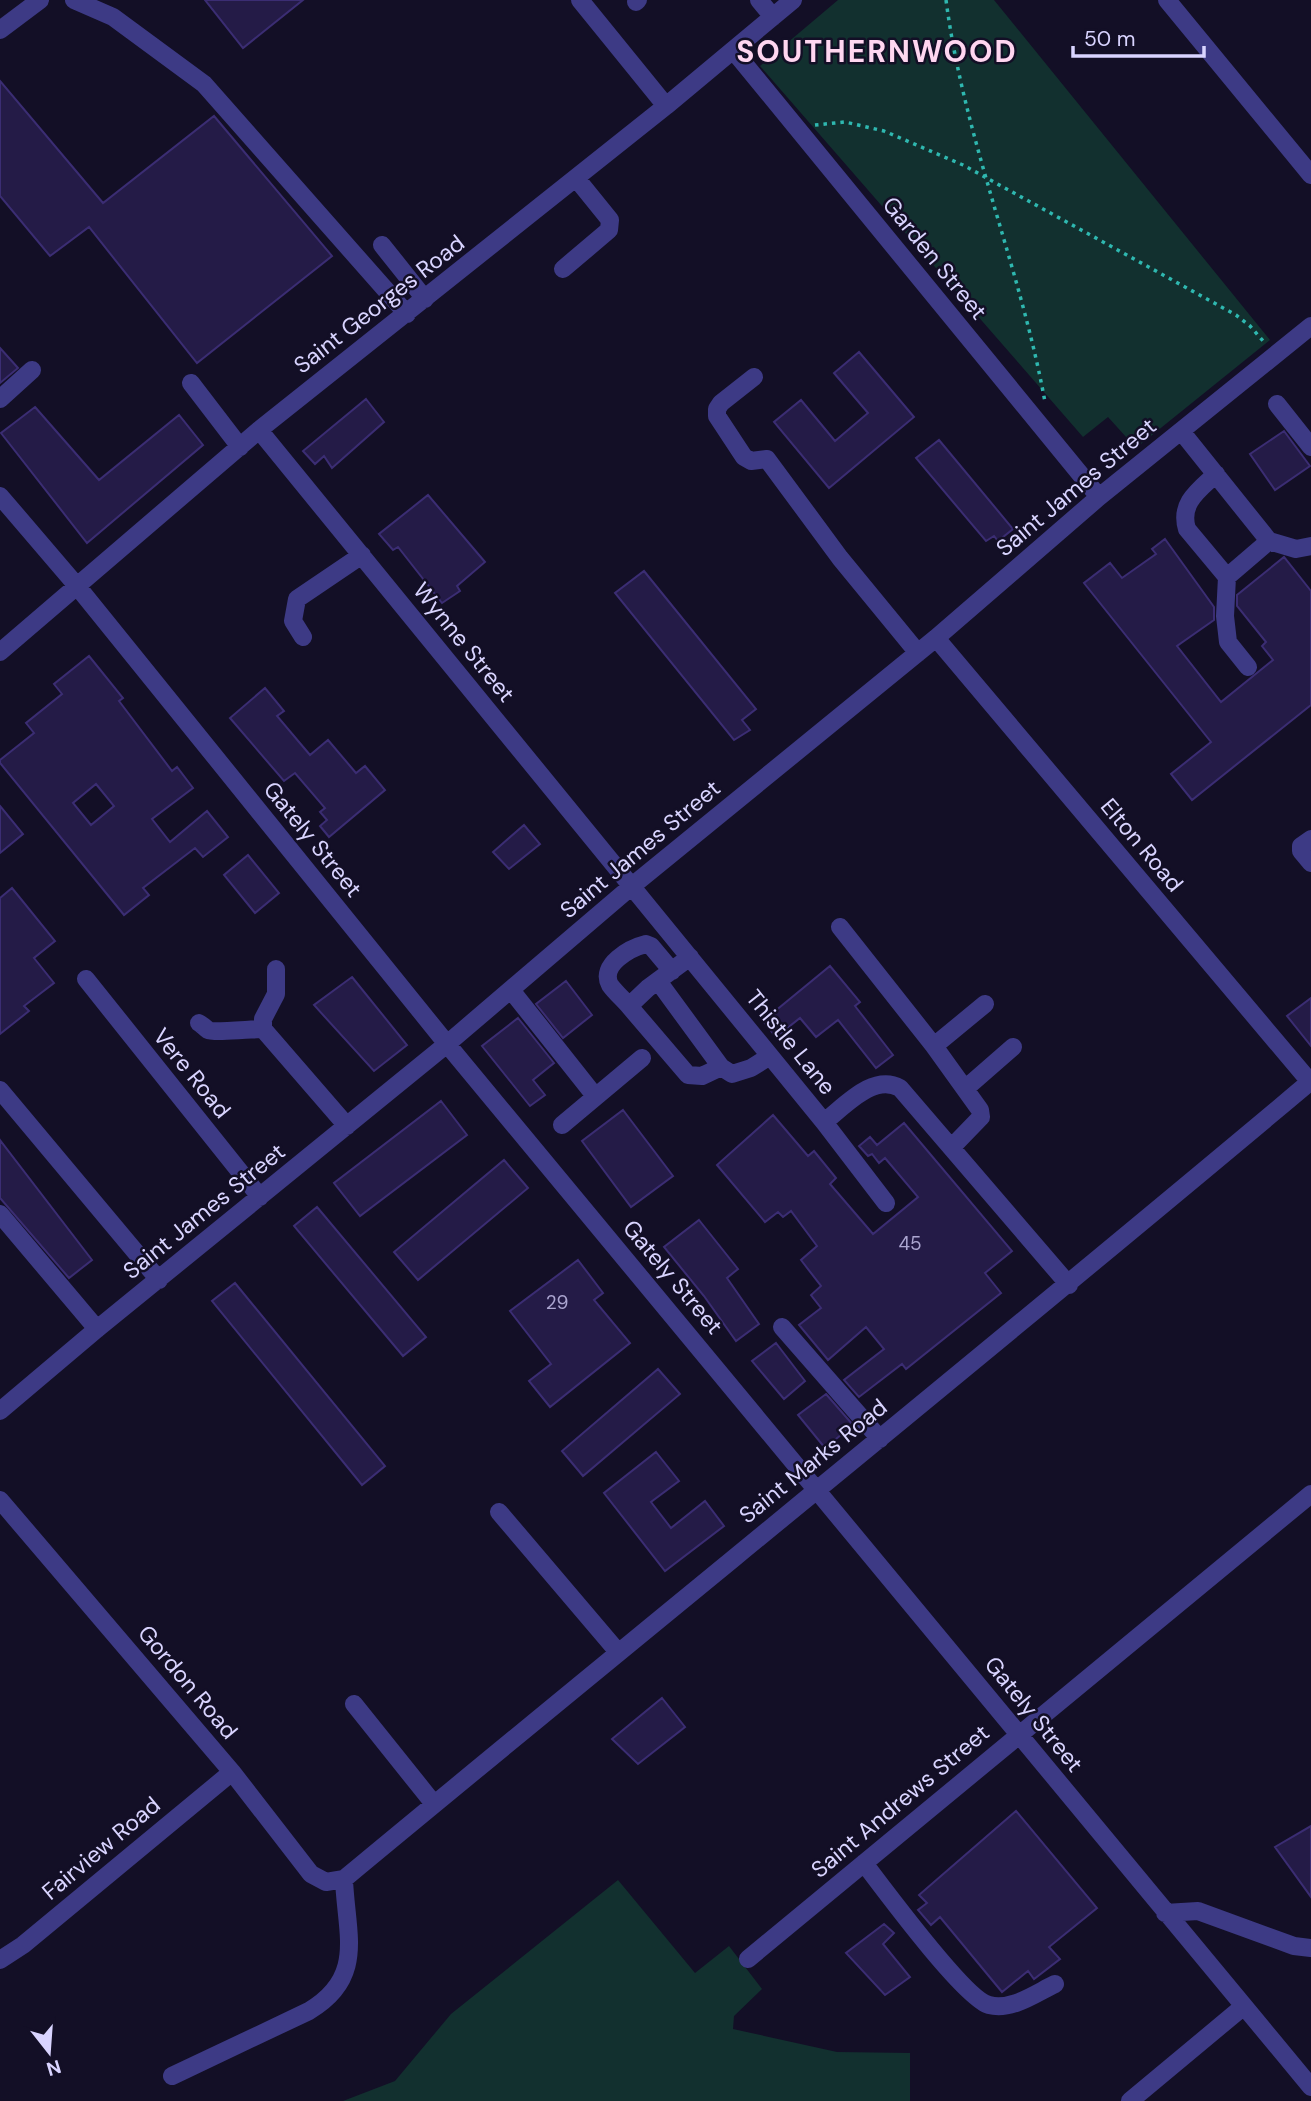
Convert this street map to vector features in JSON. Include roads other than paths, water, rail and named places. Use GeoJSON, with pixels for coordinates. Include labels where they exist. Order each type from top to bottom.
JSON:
{"type":"FeatureCollection","features":[{"type":"Feature","properties":{"kind":"street"},"geometry":{"type":"LineString","coordinates":[[0,30],[40,0]]}},
{"type":"Feature","properties":{"kind":"street"},"geometry":{"type":"LineString","coordinates":[[74,0],[113,17],[204,84],[407,314]]}},
{"type":"Feature","properties":{"kind":"street"},"geometry":{"type":"LineString","coordinates":[[580,0],[666,106]]}},
{"type":"Feature","properties":{"kind":"street"},"geometry":{"type":"LineString","coordinates":[[759,0],[773,17]]}},
{"type":"Feature","properties":{"kind":"street","name":"Saint Georges Road"},"geometry":{"type":"LineString","coordinates":[[0,652],[259,430],[666,106],[793,0]]}},
{"type":"Feature","properties":{"kind":"street"},"geometry":{"type":"LineString","coordinates":[[1167,0],[1311,175]]}},
{"type":"Feature","properties":{"kind":"street","name":"Garden Street"},"geometry":{"type":"LineString","coordinates":[[733,50],[1099,497]]}},
{"type":"Feature","properties":{"kind":"street"},"geometry":{"type":"LineString","coordinates":[[563,269],[610,230],[611,225],[610,220],[576,178]]}},
{"type":"Feature","properties":{"kind":"street"},"geometry":{"type":"LineString","coordinates":[[382,245],[425,299]]}},
{"type":"Feature","properties":{"kind":"street","name":"Saint James Street"},"geometry":{"type":"LineString","coordinates":[[0,1411],[447,1044],[632,886],[918,653],[1099,497],[1311,326]]}},
{"type":"Feature","properties":{"kind":"street"},"geometry":{"type":"LineString","coordinates":[[0,398],[32,370]]}},
{"type":"Feature","properties":{"kind":"street"},"geometry":{"type":"LineString","coordinates":[[754,377],[721,404],[717,409],[717,416],[744,457],[751,461],[767,459],[840,558],[918,653]]}},
{"type":"Feature","properties":{"kind":"street"},"geometry":{"type":"LineString","coordinates":[[191,383],[240,447]]}},
{"type":"Feature","properties":{"kind":"street"},"geometry":{"type":"LineString","coordinates":[[1277,404],[1311,447]]}},
{"type":"Feature","properties":{"kind":"street","name":"Wynne Street"},"geometry":{"type":"LineString","coordinates":[[259,430],[632,886]]}},
{"type":"Feature","properties":{"kind":"street"},"geometry":{"type":"LineString","coordinates":[[1181,431],[1269,541],[1296,549],[1311,546]]}},
{"type":"Feature","properties":{"kind":"street"},"geometry":{"type":"LineString","coordinates":[[1216,474],[1191,497],[1184,519],[1187,529],[1227,577],[1225,616],[1228,642],[1248,667]]}},
{"type":"Feature","properties":{"kind":"street","name":"Gately Street"},"geometry":{"type":"LineString","coordinates":[[0,496],[77,586],[447,1044],[1311,2087]]}},
{"type":"Feature","properties":{"kind":"street"},"geometry":{"type":"LineString","coordinates":[[1227,577],[1269,541]]}},
{"type":"Feature","properties":{"kind":"street"},"geometry":{"type":"LineString","coordinates":[[303,637],[293,621],[297,598],[362,555]]}},
{"type":"Feature","properties":{"kind":"street","name":"Elton Road"},"geometry":{"type":"LineString","coordinates":[[936,638],[1311,1082]]}},
{"type":"Feature","properties":{"kind":"street"},"geometry":{"type":"LineString","coordinates":[[1311,839],[1301,846],[1301,851],[1311,863]]}},
{"type":"Feature","properties":{"kind":"street","name":"Thistle Lane"},"geometry":{"type":"LineString","coordinates":[[632,886],[824,1122],[869,1088],[882,1082],[892,1083],[900,1088],[1069,1285]]}},
{"type":"Feature","properties":{"kind":"street"},"geometry":{"type":"LineString","coordinates":[[840,928],[934,1046],[980,1111],[981,1118],[952,1147]]}},
{"type":"Feature","properties":{"kind":"street"},"geometry":{"type":"LineString","coordinates":[[721,1067],[702,1076],[688,1075],[611,986],[607,974],[609,967],[622,956],[646,944],[651,946],[665,976],[721,1067],[732,1074],[751,1068],[770,1056]]}},
{"type":"Feature","properties":{"kind":"street"},"geometry":{"type":"LineString","coordinates":[[629,1006],[690,957]]}},
{"type":"Feature","properties":{"kind":"street"},"geometry":{"type":"LineString","coordinates":[[276,969],[276,994],[263,1019],[262,1029],[347,1126]]}},
{"type":"Feature","properties":{"kind":"street","name":"Vere Road"},"geometry":{"type":"LineString","coordinates":[[86,979],[260,1197]]}},
{"type":"Feature","properties":{"kind":"street"},"geometry":{"type":"LineString","coordinates":[[511,990],[595,1096]]}},
{"type":"Feature","properties":{"kind":"street"},"geometry":{"type":"LineString","coordinates":[[934,1046],[985,1004]]}},
{"type":"Feature","properties":{"kind":"street"},"geometry":{"type":"LineString","coordinates":[[199,1023],[208,1030],[218,1032],[262,1029]]}},
{"type":"Feature","properties":{"kind":"street"},"geometry":{"type":"LineString","coordinates":[[966,1088],[1013,1047]]}},
{"type":"Feature","properties":{"kind":"street"},"geometry":{"type":"LineString","coordinates":[[562,1125],[642,1058]]}},
{"type":"Feature","properties":{"kind":"street","name":"Saint Marks Road"},"geometry":{"type":"LineString","coordinates":[[344,1879],[1069,1285],[1311,1082]]}},
{"type":"Feature","properties":{"kind":"street"},"geometry":{"type":"LineString","coordinates":[[0,1090],[159,1280]]}},
{"type":"Feature","properties":{"kind":"street"},"geometry":{"type":"LineString","coordinates":[[824,1122],[886,1203]]}},
{"type":"Feature","properties":{"kind":"street"},"geometry":{"type":"LineString","coordinates":[[0,1213],[97,1329]]}},
{"type":"Feature","properties":{"kind":"street"},"geometry":{"type":"LineString","coordinates":[[782,1327],[880,1439]]}},
{"type":"Feature","properties":{"kind":"street","name":"Saint Andrews Street"},"geometry":{"type":"LineString","coordinates":[[748,1959],[1311,1494]]}},
{"type":"Feature","properties":{"kind":"street","name":"Gordon Road"},"geometry":{"type":"LineString","coordinates":[[0,1500],[232,1772],[311,1874],[326,1882],[344,1879]]}},
{"type":"Feature","properties":{"kind":"street"},"geometry":{"type":"LineString","coordinates":[[499,1513],[618,1652]]}},
{"type":"Feature","properties":{"kind":"street"},"geometry":{"type":"LineString","coordinates":[[354,1704],[434,1804]]}},
{"type":"Feature","properties":{"kind":"street","name":"Fairview Road"},"geometry":{"type":"LineString","coordinates":[[0,1960],[23,1945],[232,1772]]}},
{"type":"Feature","properties":{"kind":"street"},"geometry":{"type":"LineString","coordinates":[[864,1863],[931,1949],[979,2001],[998,2006],[1013,2004],[1055,1984]]}},
{"type":"Feature","properties":{"kind":"street"},"geometry":{"type":"LineString","coordinates":[[172,2076],[309,2011],[323,2003],[336,1990],[348,1961],[344,1879]]}},
{"type":"Feature","properties":{"kind":"street"},"geometry":{"type":"LineString","coordinates":[[1165,1913],[1198,1912],[1294,1946],[1311,1948]]}},
{"type":"Feature","properties":{"kind":"street"},"geometry":{"type":"LineString","coordinates":[[1130,2101],[1244,2007]]}},
{"type":"Feature","properties":{"kind":"district","name":"SOUTHERNWOOD"},"geometry":{"type":"Point","coordinates":[877,52]}}]}
